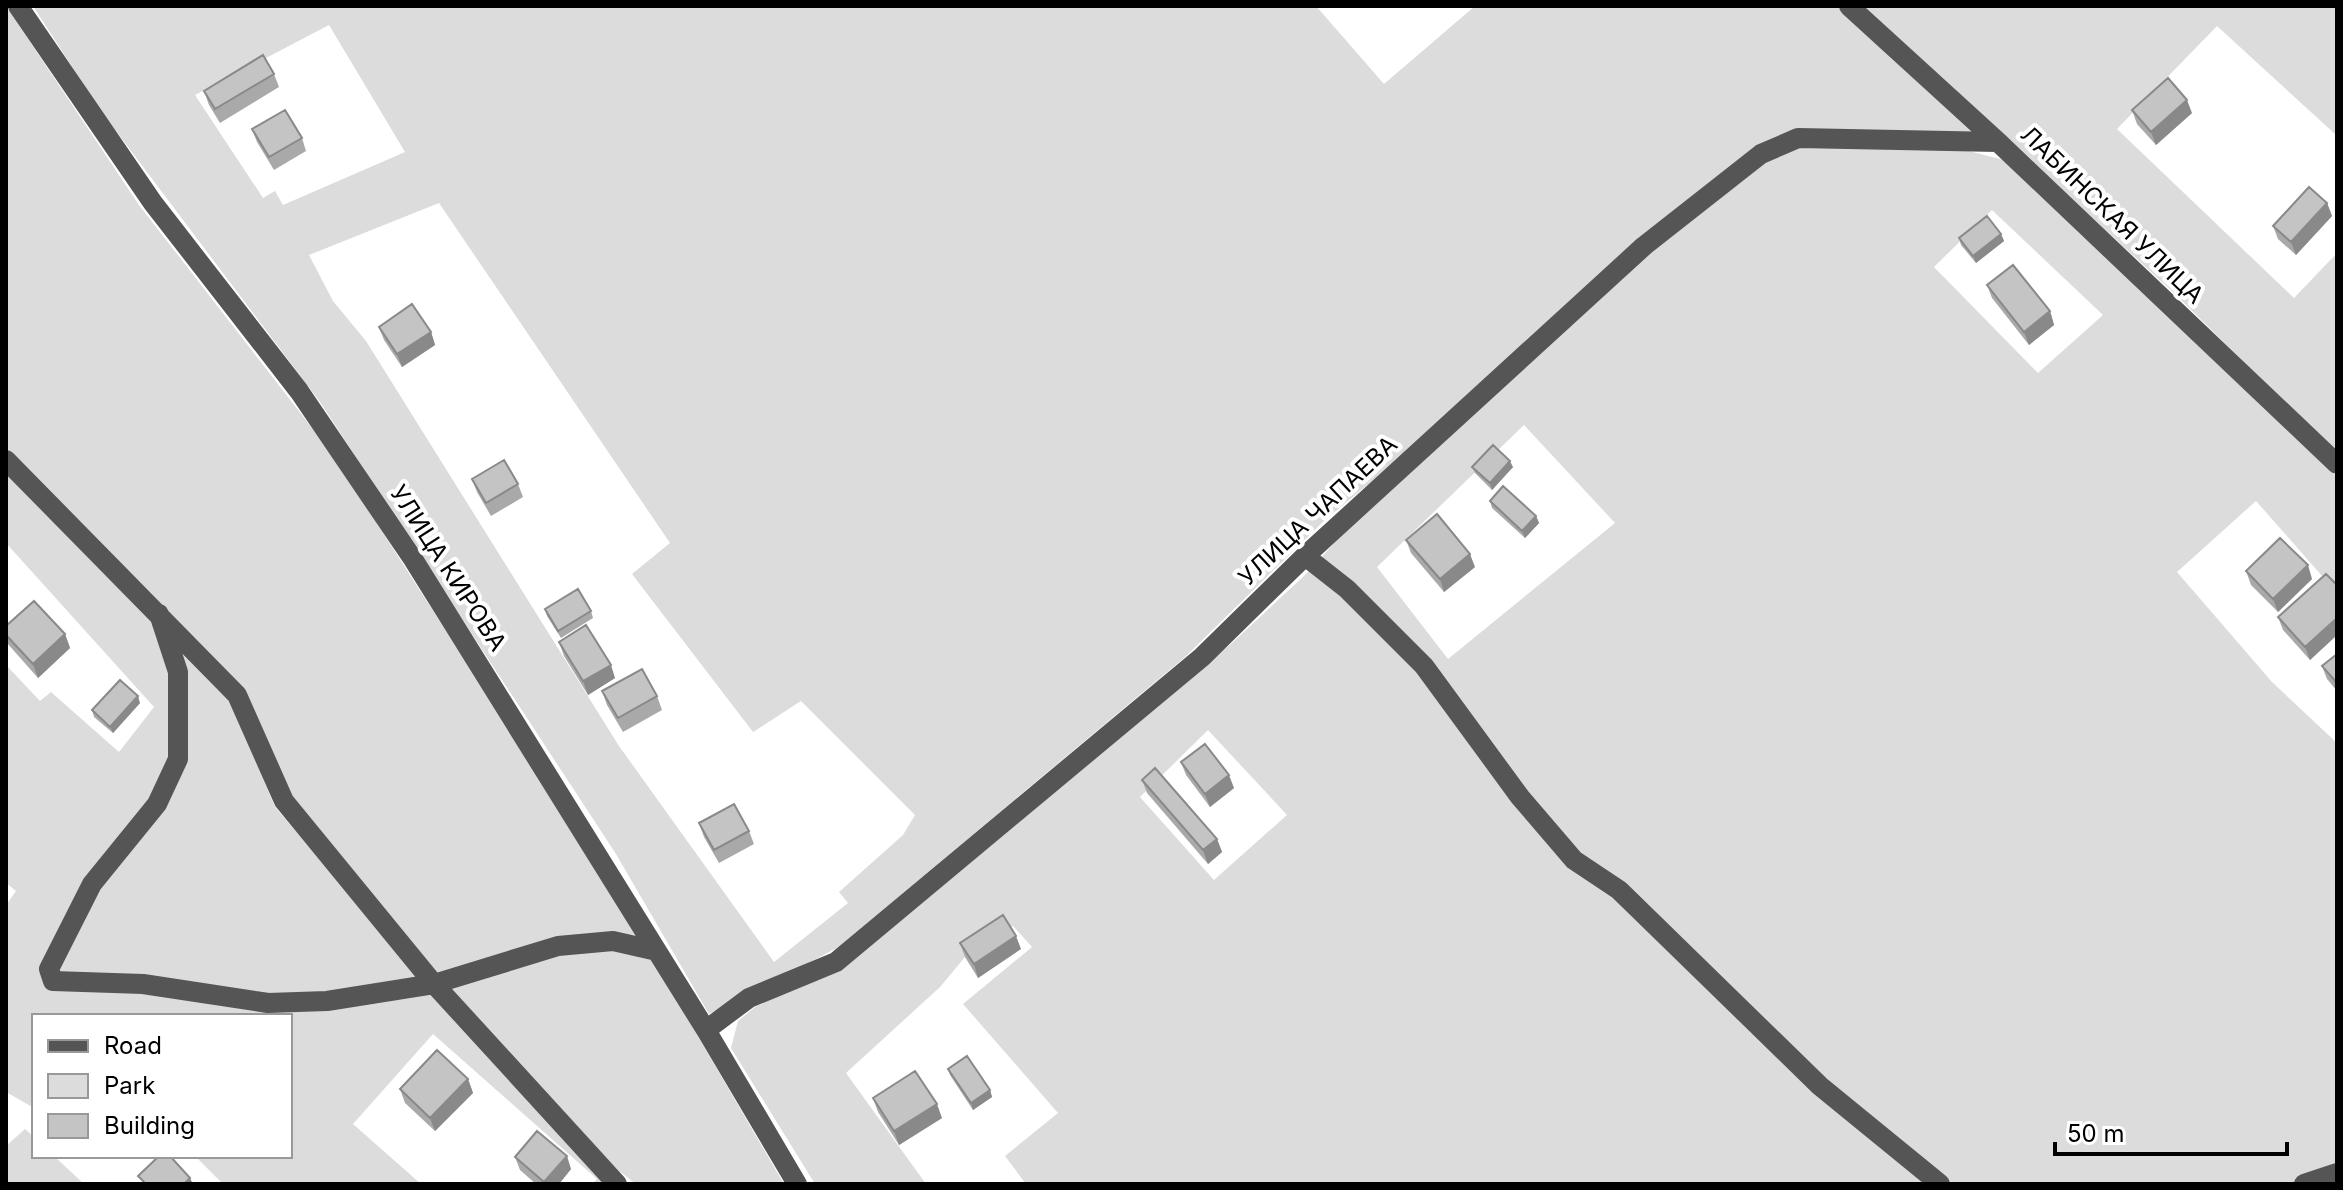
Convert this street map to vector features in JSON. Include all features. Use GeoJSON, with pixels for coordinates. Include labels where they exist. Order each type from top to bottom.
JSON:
{"type":"FeatureCollection","features":[{"type":"Feature","properties":{"kind":"street","name":"УЛИЦА КИРОВА"},"geometry":{"type":"LineString","coordinates":[[18,6],[153,203],[299,391],[413,559],[706,1030],[797,1184]]}},
{"type":"Feature","properties":{"kind":"street","name":"ЛАБИНСКАЯ УЛИЦА"},"geometry":{"type":"LineString","coordinates":[[1849,6],[1998,142],[2337,464]]}},
{"type":"Feature","properties":{"kind":"street","name":"УЛИЦА ЧАПАЕВА"},"geometry":{"type":"LineString","coordinates":[[706,1030],[749,998],[836,962],[1202,657],[1305,556],[1644,246],[1761,154],[1798,138],[1998,142]]}},
{"type":"Feature","properties":{"kind":"street"},"geometry":{"type":"LineString","coordinates":[[6,460],[237,695],[284,801],[434,984],[617,1184]]}},
{"type":"Feature","properties":{"kind":"street"},"geometry":{"type":"LineString","coordinates":[[1305,556],[1347,589],[1424,666],[1520,797],[1574,860],[1619,890],[1820,1086],[1940,1184]]}},
{"type":"Feature","properties":{"kind":"street"},"geometry":{"type":"LineString","coordinates":[[159,614],[178,672],[178,759],[157,804],[92,884],[49,969],[53,981],[143,984],[268,1003],[327,1001],[434,984],[558,946],[613,941],[657,951]]}},
{"type":"Feature","properties":{"kind":"street"},"geometry":{"type":"LineString","coordinates":[[2304,1184],[2337,1173]]}},
{"type":"Feature","properties":{"kind":"green space"},"geometry":{"type":"Polygon","coordinates":[[[6,6],[139,205],[333,455],[618,899],[784,1184],[636,1184],[618,1170],[442,986],[286,794],[242,692],[6,447],[6,6]]]}},
{"type":"Feature","properties":{"kind":"green space"},"geometry":{"type":"Polygon","coordinates":[[[33,6],[1316,6],[1384,84],[1475,6],[1838,6],[1977,135],[1794,133],[1326,519],[1185,657],[837,948],[709,1014],[616,854],[320,402],[98,107],[33,6]],[[329,25],[195,95],[263,198],[275,191],[283,205],[405,152],[329,25]],[[439,203],[309,255],[333,301],[366,341],[619,746],[774,962],[848,903],[839,892],[903,835],[915,815],[801,701],[753,732],[632,574],[670,543],[439,203]]]}},
{"type":"Feature","properties":{"kind":"green space"},"geometry":{"type":"Polygon","coordinates":[[[1863,6],[2337,6],[2335,134],[2217,26],[2117,129],[2294,298],[2337,253],[2337,454],[2176,295],[1863,6]]]}},
{"type":"Feature","properties":{"kind":"green space"},"geometry":{"type":"Polygon","coordinates":[[[1802,143],[1953,147],[2004,160],[2337,477],[2337,593],[2256,501],[2177,572],[2272,682],[2337,743],[2337,1184],[1026,1184],[1005,1156],[1058,1113],[963,1004],[1032,947],[1013,926],[965,957],[940,987],[846,1073],[926,1184],[815,1184],[731,1048],[738,1021],[755,1007],[850,962],[1232,643],[1305,575],[1382,491],[1667,234],[1764,159],[1802,143]],[[1992,210],[1934,267],[2038,373],[2103,315],[1992,210]],[[1524,425],[1377,567],[1448,659],[1615,523],[1524,425]],[[1208,730],[1140,797],[1214,880],[1287,815],[1208,730]]]}},
{"type":"Feature","properties":{"kind":"green space"},"geometry":{"type":"Polygon","coordinates":[[[6,468],[231,702],[275,807],[449,1010],[607,1184],[593,1184],[597,1179],[433,1034],[353,1124],[421,1184],[223,1184],[197,1158],[292,1158],[292,1014],[32,1014],[32,1107],[6,1092],[6,905],[16,891],[6,883],[6,665],[40,701],[51,692],[119,752],[154,707],[6,543],[6,468]]]}},
{"type":"Feature","properties":{"kind":"green space"},"geometry":{"type":"Polygon","coordinates":[[[25,1129],[32,1135],[32,1158],[56,1158],[84,1184],[6,1184],[6,1146],[25,1129]]]}},
{"type":"Feature","properties":{"kind":"building"},"geometry":{"type":"Polygon","coordinates":[[[263,55],[274,74],[215,109],[204,91],[263,55]]]}},
{"type":"Feature","properties":{"kind":"building"},"geometry":{"type":"Polygon","coordinates":[[[2168,78],[2187,100],[2151,132],[2132,110],[2168,78]]]}},
{"type":"Feature","properties":{"kind":"building"},"geometry":{"type":"Polygon","coordinates":[[[285,110],[302,138],[269,157],[252,129],[285,110]]]}},
{"type":"Feature","properties":{"kind":"building"},"geometry":{"type":"Polygon","coordinates":[[[2309,187],[2327,203],[2291,242],[2273,226],[2309,187]]]}},
{"type":"Feature","properties":{"kind":"building"},"geometry":{"type":"Polygon","coordinates":[[[1987,216],[2001,234],[1973,256],[1959,238],[1987,216]]]}},
{"type":"Feature","properties":{"kind":"building"},"geometry":{"type":"Polygon","coordinates":[[[2013,265],[2050,311],[2024,332],[1987,285],[2013,265]]]}},
{"type":"Feature","properties":{"kind":"building"},"geometry":{"type":"Polygon","coordinates":[[[412,304],[431,332],[397,354],[379,327],[412,304]]]}},
{"type":"Feature","properties":{"kind":"building"},"geometry":{"type":"Polygon","coordinates":[[[1493,445],[1510,461],[1490,483],[1472,467],[1493,445]]]}},
{"type":"Feature","properties":{"kind":"building"},"geometry":{"type":"Polygon","coordinates":[[[504,460],[518,484],[486,503],[472,479],[504,460]]]}},
{"type":"Feature","properties":{"kind":"building"},"geometry":{"type":"Polygon","coordinates":[[[1503,486],[1536,516],[1522,531],[1490,501],[1503,486]]]}},
{"type":"Feature","properties":{"kind":"building"},"geometry":{"type":"Polygon","coordinates":[[[1437,514],[1470,554],[1440,579],[1406,540],[1437,514]]]}},
{"type":"Feature","properties":{"kind":"building"},"geometry":{"type":"Polygon","coordinates":[[[2280,538],[2308,565],[2273,599],[2246,571],[2280,538]]]}},
{"type":"Feature","properties":{"kind":"building"},"geometry":{"type":"Polygon","coordinates":[[[2326,574],[2337,585],[2337,618],[2305,647],[2278,617],[2326,574]]]}},
{"type":"Feature","properties":{"kind":"building"},"geometry":{"type":"Polygon","coordinates":[[[578,589],[591,611],[558,631],[545,609],[578,589]]]}},
{"type":"Feature","properties":{"kind":"building"},"geometry":{"type":"Polygon","coordinates":[[[34,601],[65,634],[33,664],[6,635],[6,626],[34,601]]]}},
{"type":"Feature","properties":{"kind":"building"},"geometry":{"type":"Polygon","coordinates":[[[586,625],[611,665],[583,681],[559,642],[586,625]]]}},
{"type":"Feature","properties":{"kind":"building"},"geometry":{"type":"Polygon","coordinates":[[[2337,654],[2337,683],[2322,666],[2337,654]]]}},
{"type":"Feature","properties":{"kind":"building"},"geometry":{"type":"Polygon","coordinates":[[[642,669],[657,696],[618,718],[602,691],[642,669]]]}},
{"type":"Feature","properties":{"kind":"building"},"geometry":{"type":"Polygon","coordinates":[[[120,680],[138,696],[110,727],[92,710],[120,680]]]}},
{"type":"Feature","properties":{"kind":"building"},"geometry":{"type":"Polygon","coordinates":[[[1205,744],[1229,775],[1205,794],[1181,762],[1205,744]]]}},
{"type":"Feature","properties":{"kind":"building"},"geometry":{"type":"Polygon","coordinates":[[[1155,768],[1217,839],[1203,850],[1142,780],[1155,768]]]}},
{"type":"Feature","properties":{"kind":"building"},"geometry":{"type":"Polygon","coordinates":[[[734,804],[749,831],[714,850],[699,823],[734,804]]]}},
{"type":"Feature","properties":{"kind":"building"},"geometry":{"type":"Polygon","coordinates":[[[1003,915],[1016,936],[974,964],[960,943],[1003,915]]]}},
{"type":"Feature","properties":{"kind":"building"},"geometry":{"type":"Polygon","coordinates":[[[437,1050],[468,1079],[430,1118],[400,1089],[437,1050]]]}},
{"type":"Feature","properties":{"kind":"building"},"geometry":{"type":"Polygon","coordinates":[[[967,1056],[990,1090],[971,1103],[948,1069],[967,1056]]]}},
{"type":"Feature","properties":{"kind":"building"},"geometry":{"type":"Polygon","coordinates":[[[915,1071],[937,1104],[894,1131],[873,1098],[915,1071]]]}},
{"type":"Feature","properties":{"kind":"building"},"geometry":{"type":"Polygon","coordinates":[[[537,1131],[567,1156],[544,1182],[515,1157],[537,1131]]]}},
{"type":"Feature","properties":{"kind":"building"},"geometry":{"type":"Polygon","coordinates":[[[157,1158],[172,1158],[190,1178],[184,1184],[146,1184],[138,1176],[157,1158]]]}}]}
